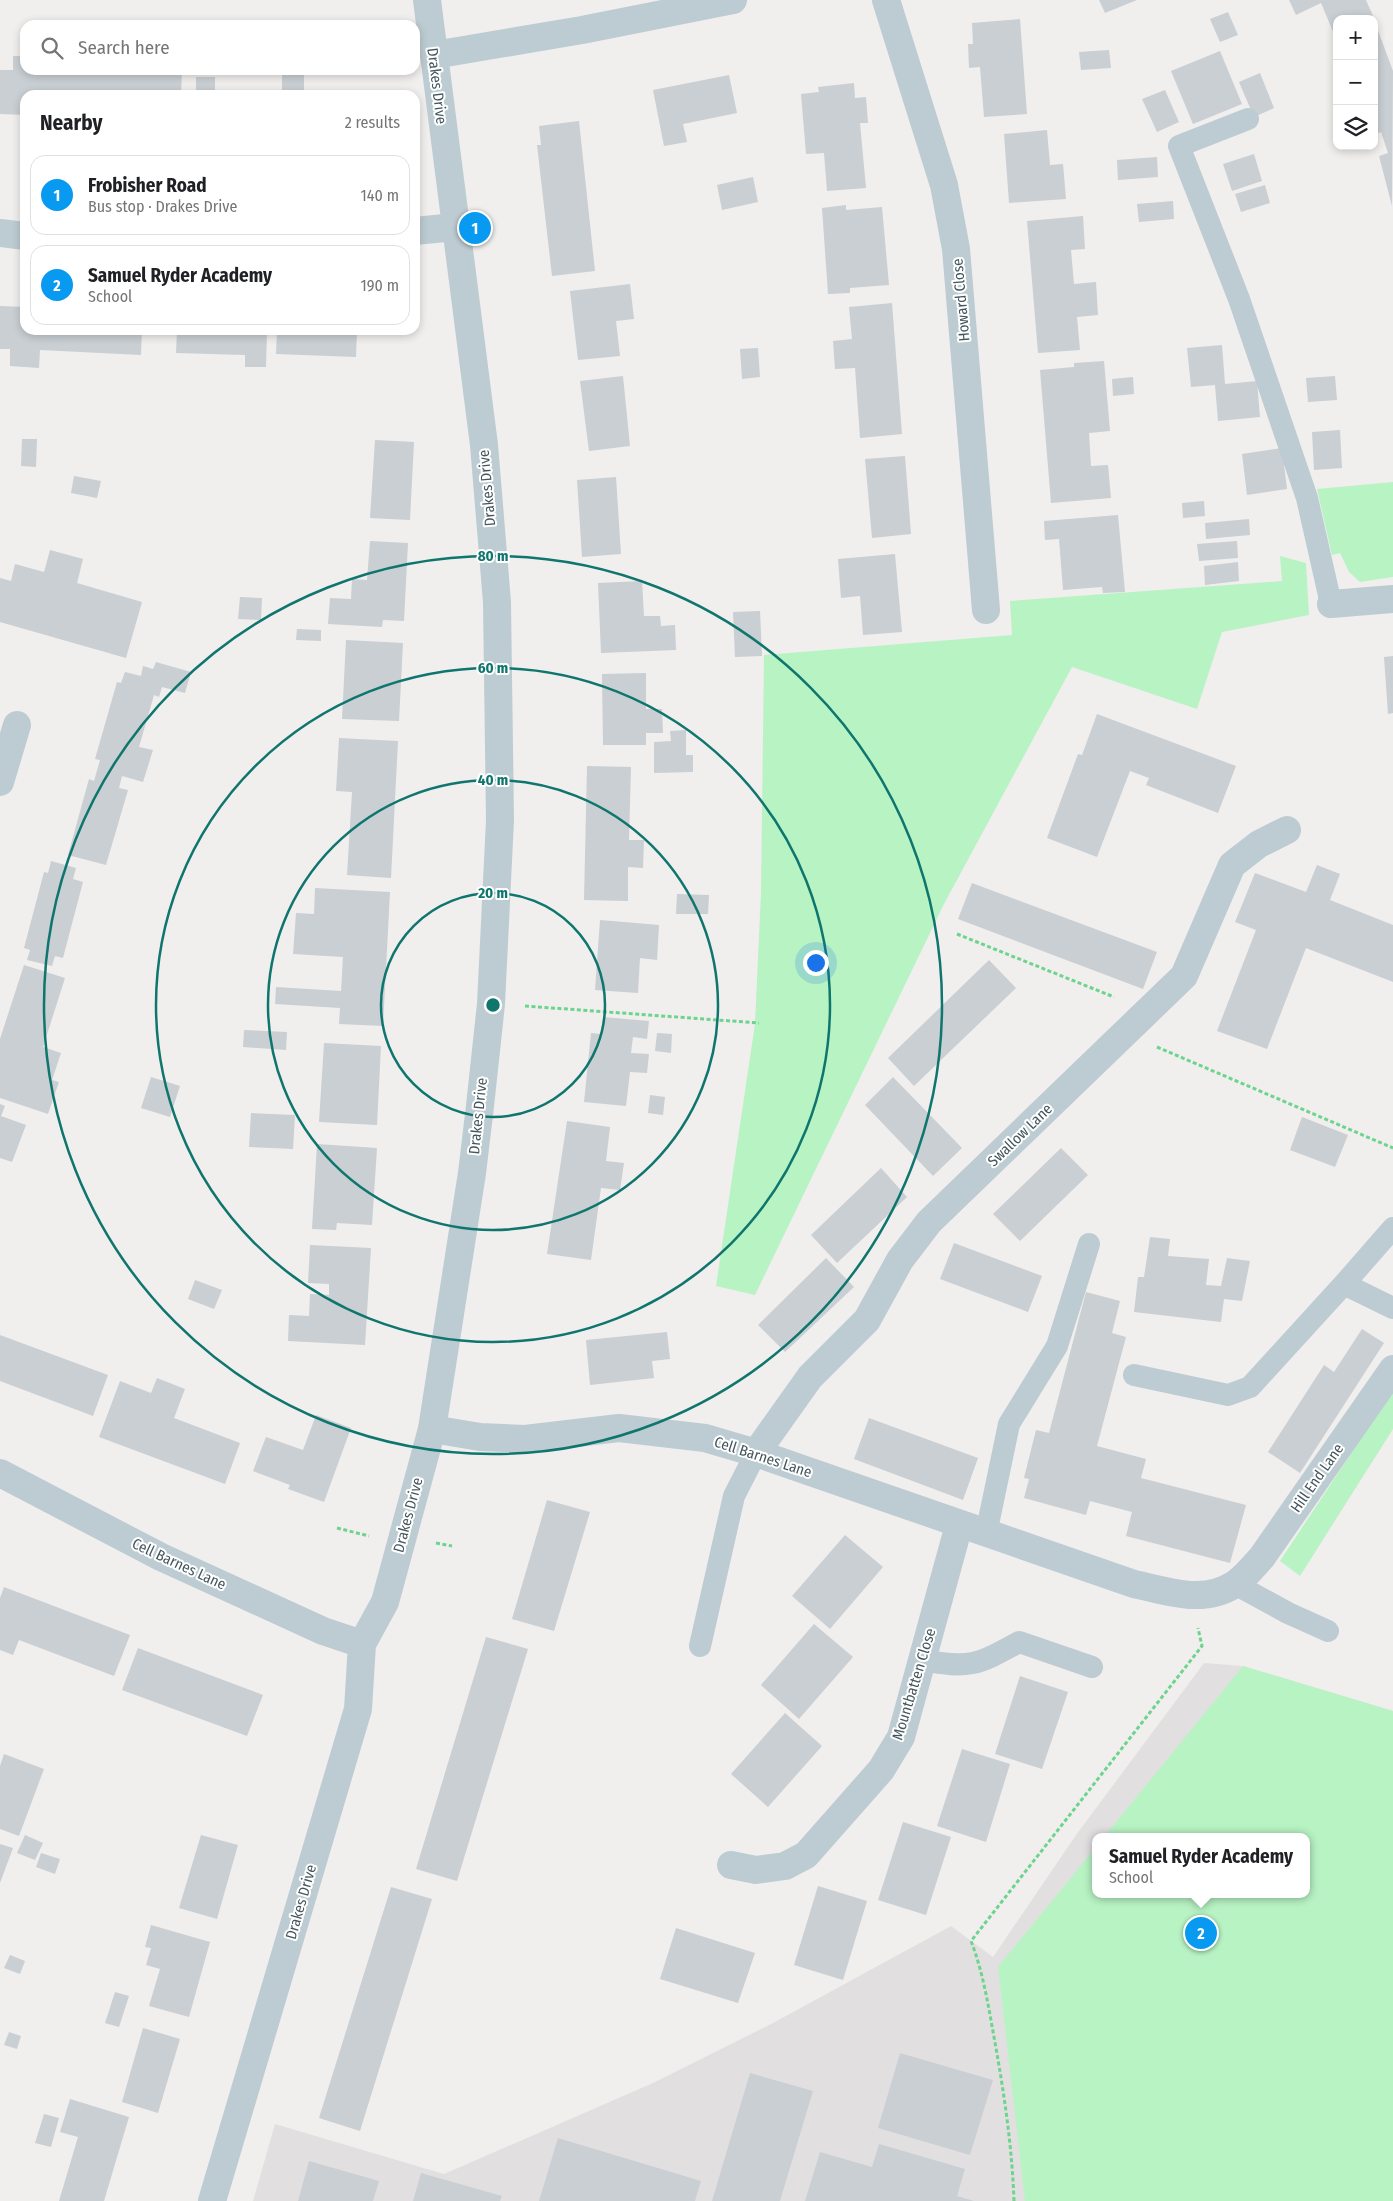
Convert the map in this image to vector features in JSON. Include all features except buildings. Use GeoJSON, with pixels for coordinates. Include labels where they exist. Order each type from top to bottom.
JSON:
{"type":"FeatureCollection","features":[{"type":"Feature","properties":{"kind":"street","name":"Drakes Drive"},"geometry":{"type":"LineString","coordinates":[[212,2201],[358,1709],[362,1644],[385,1602],[432,1428],[472,1173],[491,1004],[500,820],[497,602],[484,445],[426,0]]}},
{"type":"Feature","properties":{"kind":"street"},"geometry":{"type":"LineString","coordinates":[[434,55],[582,30],[733,0]]}},
{"type":"Feature","properties":{"kind":"street","name":"Howard Close"},"geometry":{"type":"LineString","coordinates":[[886,0],[944,185],[956,249],[986,610]]}},
{"type":"Feature","properties":{"kind":"street"},"geometry":{"type":"LineString","coordinates":[[420,230],[455,226]]}},
{"type":"Feature","properties":{"kind":"street"},"geometry":{"type":"LineString","coordinates":[[0,233],[20,235]]}},
{"type":"Feature","properties":{"kind":"street"},"geometry":{"type":"LineString","coordinates":[[1331,604],[1393,599]]}},
{"type":"Feature","properties":{"kind":"street"},"geometry":{"type":"LineString","coordinates":[[0,782],[17,725]]}},
{"type":"Feature","properties":{"kind":"street","name":"Swallow Lane"},"geometry":{"type":"LineString","coordinates":[[756,1453],[810,1377],[867,1320],[900,1260],[929,1222],[1150,1011],[1184,976],[1232,866],[1259,844],[1287,830]]}},
{"type":"Feature","properties":{"kind":"street","name":"Hill End Lane"},"geometry":{"type":"LineString","coordinates":[[1191,1596],[1212,1596],[1236,1584],[1262,1557],[1393,1369]]}},
{"type":"Feature","properties":{"kind":"street","name":"Cell Barnes Lane"},"geometry":{"type":"LineString","coordinates":[[432,1428],[480,1437],[525,1439],[619,1428],[705,1438],[756,1453],[1081,1567],[1134,1584],[1191,1596]]}},
{"type":"Feature","properties":{"kind":"street","name":"Cell Barnes Lane"},"geometry":{"type":"LineString","coordinates":[[0,1474],[161,1557],[324,1630],[362,1644]]}},
{"type":"Feature","properties":{"kind":"street","name":"Mountbatten Close"},"geometry":{"type":"LineString","coordinates":[[730,1865],[756,1870],[785,1866],[806,1855],[881,1770],[901,1737],[959,1525]]}},
{"type":"Feature","properties":{"kind":"lane"},"geometry":{"type":"LineString","coordinates":[[1248,119],[1178,146],[1238,299],[1307,498],[1331,604]]}},
{"type":"Feature","properties":{"kind":"lane"},"geometry":{"type":"LineString","coordinates":[[1134,1375],[1228,1395],[1250,1387],[1393,1228]]}},
{"type":"Feature","properties":{"kind":"lane"},"geometry":{"type":"LineString","coordinates":[[986,1534],[1009,1424],[1057,1346],[1088,1244]]}},
{"type":"Feature","properties":{"kind":"lane"},"geometry":{"type":"LineString","coordinates":[[1344,1284],[1393,1308]]}},
{"type":"Feature","properties":{"kind":"lane"},"geometry":{"type":"LineString","coordinates":[[700,1646],[734,1496],[756,1453]]}},
{"type":"Feature","properties":{"kind":"lane"},"geometry":{"type":"LineString","coordinates":[[1236,1584],[1288,1613],[1328,1632]]}},
{"type":"Feature","properties":{"kind":"lane"},"geometry":{"type":"LineString","coordinates":[[922,1660],[956,1666],[984,1661],[1020,1642],[1092,1667]]}},
{"type":"Feature","properties":{"kind":"path"},"geometry":{"type":"LineString","coordinates":[[957,934],[1150,1011]]}},
{"type":"Feature","properties":{"kind":"path"},"geometry":{"type":"LineString","coordinates":[[491,1004],[759,1023]]}},
{"type":"Feature","properties":{"kind":"path"},"geometry":{"type":"LineString","coordinates":[[1126,1034],[1393,1148]]}},
{"type":"Feature","properties":{"kind":"path"},"geometry":{"type":"LineString","coordinates":[[337,1528],[375,1537]]}},
{"type":"Feature","properties":{"kind":"path"},"geometry":{"type":"LineString","coordinates":[[1014,2201],[1012,2144],[982,1969],[972,1941],[1202,1646],[1191,1596]]}},
{"type":"Feature","properties":{"kind":"shaded area"},"geometry":{"type":"Polygon","coordinates":[[[1204,1663],[1243,1666],[1393,1711],[1393,2201],[253,2201],[275,2124],[444,2174],[653,2083],[773,2023],[951,1926],[993,1957],[1076,1835],[1204,1663]]]}},
{"type":"Feature","properties":{"kind":"green space"},"geometry":{"type":"Polygon","coordinates":[[[1393,482],[1393,577],[1360,582],[1349,572],[1340,553],[1332,555],[1317,489],[1393,482]]]}},
{"type":"Feature","properties":{"kind":"green space"},"geometry":{"type":"Polygon","coordinates":[[[1280,556],[1306,563],[1309,615],[1222,632],[1197,709],[1072,667],[944,904],[755,1295],[716,1286],[755,1024],[761,893],[764,655],[1012,635],[1010,601],[1282,581],[1280,556]]]}},
{"type":"Feature","properties":{"kind":"green space"},"geometry":{"type":"Polygon","coordinates":[[[1393,1390],[1393,1429],[1300,1576],[1280,1561],[1393,1390]]]}},
{"type":"Feature","properties":{"kind":"green space"},"geometry":{"type":"Polygon","coordinates":[[[1243,1666],[1393,1711],[1393,2201],[1025,2201],[998,1967],[1092,1852],[1092,1898],[1310,1898],[1310,1833],[1107,1833],[1243,1666]]]}},
{"type":"Feature","properties":{"kind":"place","name":"Frobisher Road"},"geometry":{"type":"Point","coordinates":[475,228]}},
{"type":"Feature","properties":{"kind":"place","name":"Samuel Ryder Academy"},"geometry":{"type":"Point","coordinates":[1201,1933]}}]}
